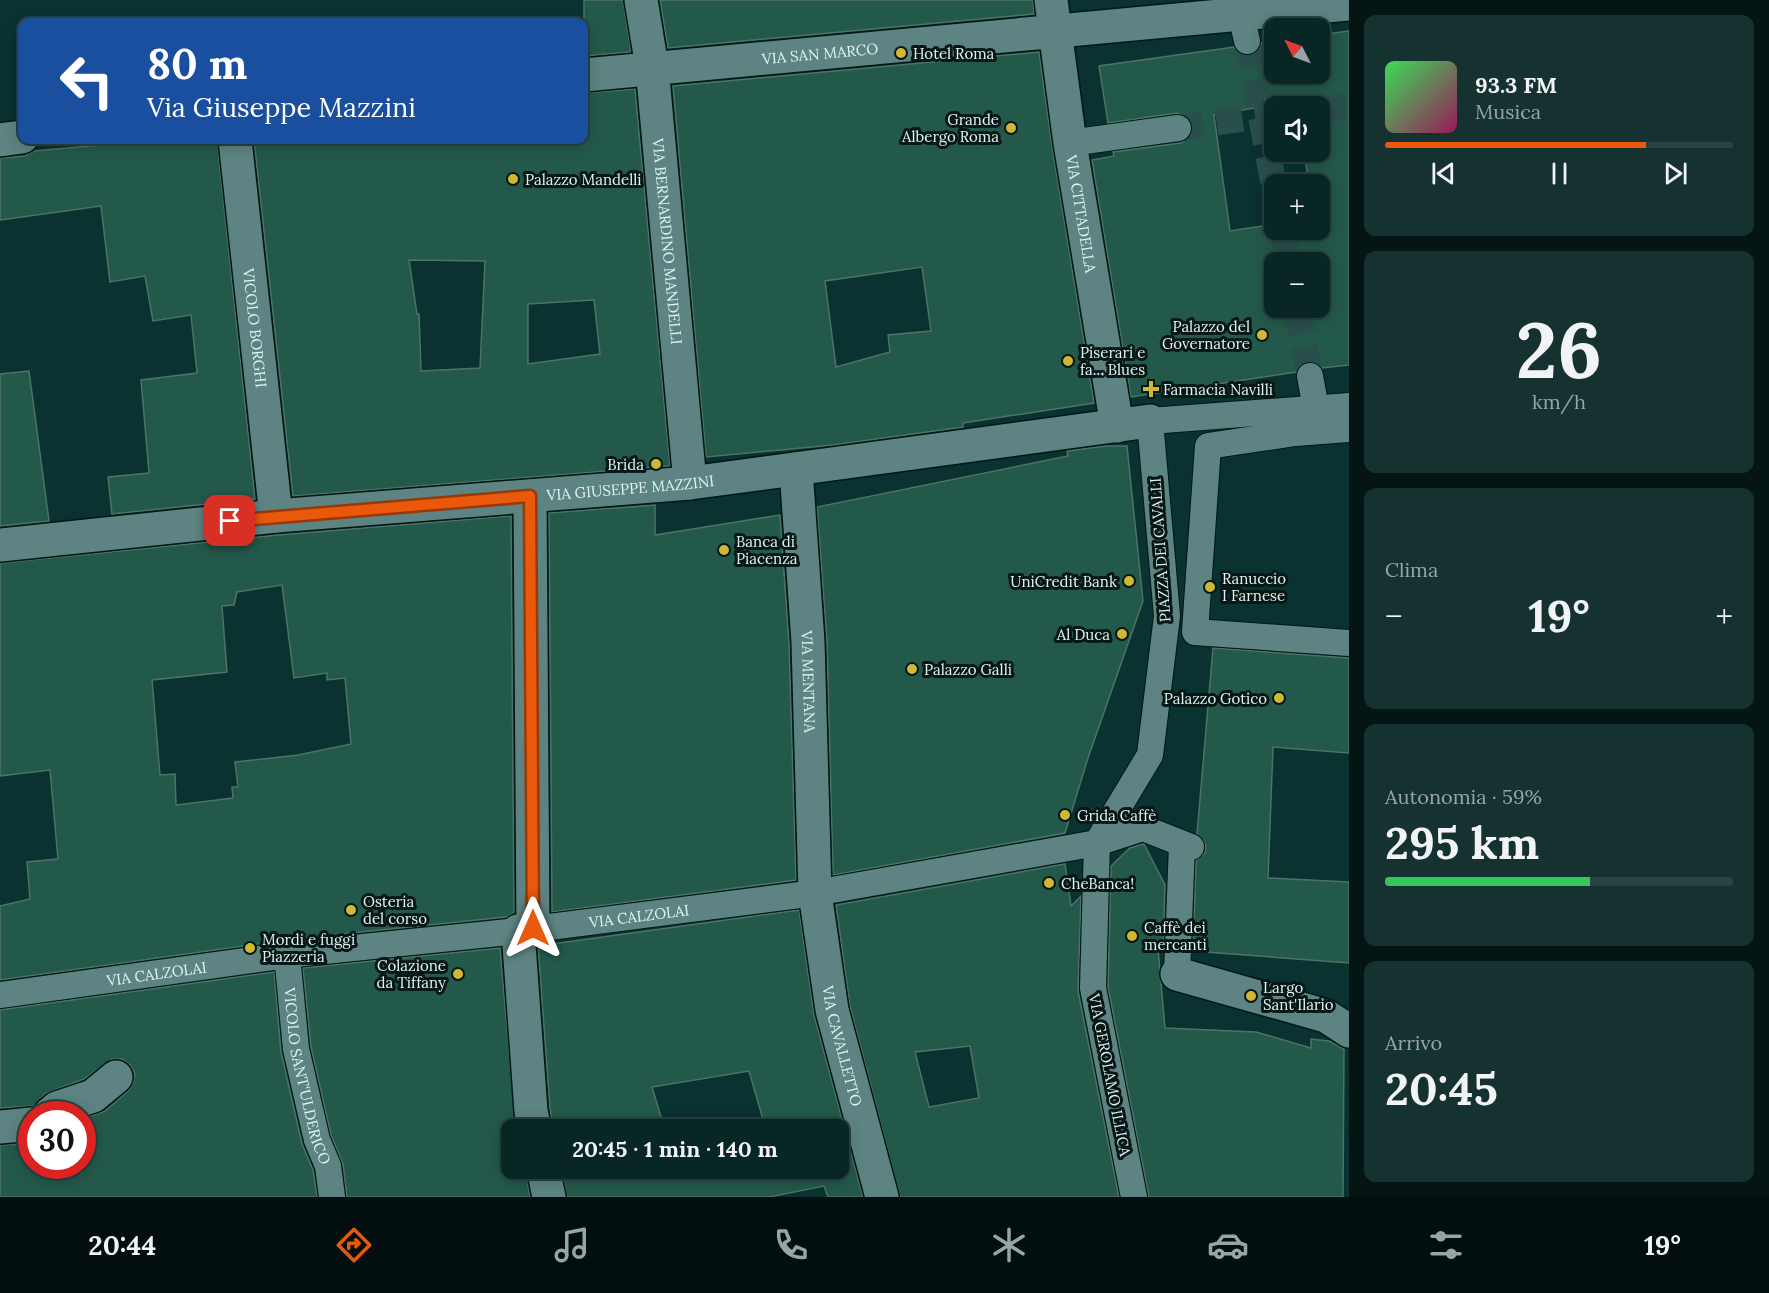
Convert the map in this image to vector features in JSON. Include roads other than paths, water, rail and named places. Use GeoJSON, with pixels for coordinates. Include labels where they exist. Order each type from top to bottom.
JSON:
{"type":"FeatureCollection","features":[{"type":"Feature","properties":{"kind":"street","name":"VIA BERNARDINO MANDELLI"},"geometry":{"type":"LineString","coordinates":[[641,0],[652,67],[690,483]]}},
{"type":"Feature","properties":{"kind":"street","name":"VIA CITTADELLA"},"geometry":{"type":"LineString","coordinates":[[1051,0],[1070,143],[1117,426]]}},
{"type":"Feature","properties":{"kind":"street","name":"VIA SAN MARCO"},"geometry":{"type":"LineString","coordinates":[[588,75],[652,67],[1055,33],[1244,28],[1349,4]]}},
{"type":"Feature","properties":{"kind":"street"},"geometry":{"type":"LineString","coordinates":[[1070,143],[1178,128]]}},
{"type":"Feature","properties":{"kind":"street"},"geometry":{"type":"LineString","coordinates":[[0,140],[18,138]]}},
{"type":"Feature","properties":{"kind":"street","name":"VICOLO BORGHI"},"geometry":{"type":"LineString","coordinates":[[234,144],[276,516]]}},
{"type":"Feature","properties":{"kind":"street"},"geometry":{"type":"LineString","coordinates":[[1310,376],[1316,409]]}},
{"type":"Feature","properties":{"kind":"street"},"geometry":{"type":"LineString","coordinates":[[1150,421],[1349,406]]}},
{"type":"Feature","properties":{"kind":"street","name":"VIA GIUSEPPE MAZZINI"},"geometry":{"type":"LineString","coordinates":[[0,545],[276,516],[690,483],[1150,421]]}},
{"type":"Feature","properties":{"kind":"street","name":"PIAZZA DEI CAVALLI"},"geometry":{"type":"LineString","coordinates":[[1097,843],[1150,755],[1167,615],[1150,421]]}},
{"type":"Feature","properties":{"kind":"street","name":"PIAZZA DEI CAVALLI"},"geometry":{"type":"LineString","coordinates":[[1349,429],[1295,433],[1209,446],[1195,632],[1349,643]]}},
{"type":"Feature","properties":{"kind":"street","name":"VIA MENTANA"},"geometry":{"type":"LineString","coordinates":[[796,469],[808,642],[815,893]]}},
{"type":"Feature","properties":{"kind":"street"},"geometry":{"type":"LineString","coordinates":[[530,496],[525,929],[533,1119]]}},
{"type":"Feature","properties":{"kind":"street"},"geometry":{"type":"LineString","coordinates":[[1097,843],[1143,828],[1187,845],[1177,975],[1326,1016],[1349,1031]]}},
{"type":"Feature","properties":{"kind":"street","name":"VIA CALZOLAI"},"geometry":{"type":"LineString","coordinates":[[0,995],[287,955],[525,929],[815,893],[1097,843]]}},
{"type":"Feature","properties":{"kind":"street","name":"VIA GEROLAMO ILLICA"},"geometry":{"type":"LineString","coordinates":[[1097,843],[1093,988],[1134,1197]]}},
{"type":"Feature","properties":{"kind":"street","name":"VIA CAVALLETTO"},"geometry":{"type":"LineString","coordinates":[[815,893],[832,1010],[882,1197]]}},
{"type":"Feature","properties":{"kind":"street","name":"VICOLO SANT'ULDERICO"},"geometry":{"type":"LineString","coordinates":[[287,955],[296,1049],[317,1140],[328,1166],[332,1197]]}},
{"type":"Feature","properties":{"kind":"street"},"geometry":{"type":"LineString","coordinates":[[78,1101],[93,1096],[116,1077]]}},
{"type":"Feature","properties":{"kind":"street"},"geometry":{"type":"LineString","coordinates":[[0,1127],[18,1125]]}},
{"type":"Feature","properties":{"kind":"street"},"geometry":{"type":"LineString","coordinates":[[545,1179],[549,1197]]}},
{"type":"Feature","properties":{"kind":"tunnel"},"geometry":{"type":"LineString","coordinates":[[1247,41],[1272,174]]}},
{"type":"Feature","properties":{"kind":"tunnel"},"geometry":{"type":"LineString","coordinates":[[1330,108],[1349,107]]}},
{"type":"Feature","properties":{"kind":"tunnel"},"geometry":{"type":"LineString","coordinates":[[1178,128],[1264,116]]}},
{"type":"Feature","properties":{"kind":"tunnel"},"geometry":{"type":"LineString","coordinates":[[1284,240],[1286,252]]}},
{"type":"Feature","properties":{"kind":"tunnel"},"geometry":{"type":"LineString","coordinates":[[1299,318],[1310,376]]}},
{"type":"Feature","properties":{"kind":"place","name":"Hotel Roma"},"geometry":{"type":"Point","coordinates":[901,53]}},
{"type":"Feature","properties":{"kind":"place","name":"Grande Albergo Roma"},"geometry":{"type":"Point","coordinates":[1011,128]}},
{"type":"Feature","properties":{"kind":"place","name":"Palazzo Mandelli"},"geometry":{"type":"Point","coordinates":[513,179]}},
{"type":"Feature","properties":{"kind":"place","name":"Palazzo del Governatore"},"geometry":{"type":"Point","coordinates":[1262,335]}},
{"type":"Feature","properties":{"kind":"place","name":"Piserari e fa... Blues"},"geometry":{"type":"Point","coordinates":[1068,361]}},
{"type":"Feature","properties":{"kind":"place","name":"Farmacia Navilli"},"geometry":{"type":"Point","coordinates":[1151,389]}},
{"type":"Feature","properties":{"kind":"place","name":"Brida"},"geometry":{"type":"Point","coordinates":[656,464]}},
{"type":"Feature","properties":{"kind":"place","name":"Banca di Piacenza"},"geometry":{"type":"Point","coordinates":[724,550]}},
{"type":"Feature","properties":{"kind":"place","name":"UniCredit Bank"},"geometry":{"type":"Point","coordinates":[1129,581]}},
{"type":"Feature","properties":{"kind":"place","name":"Ranuccio I Farnese"},"geometry":{"type":"Point","coordinates":[1210,587]}},
{"type":"Feature","properties":{"kind":"place","name":"Al Duca"},"geometry":{"type":"Point","coordinates":[1122,634]}},
{"type":"Feature","properties":{"kind":"place","name":"Palazzo Galli"},"geometry":{"type":"Point","coordinates":[912,669]}},
{"type":"Feature","properties":{"kind":"place","name":"Palazzo Gotico"},"geometry":{"type":"Point","coordinates":[1279,698]}},
{"type":"Feature","properties":{"kind":"place","name":"Grida Caffè"},"geometry":{"type":"Point","coordinates":[1065,815]}},
{"type":"Feature","properties":{"kind":"place","name":"CheBanca!"},"geometry":{"type":"Point","coordinates":[1049,883]}},
{"type":"Feature","properties":{"kind":"place","name":"Osteria del corso"},"geometry":{"type":"Point","coordinates":[351,910]}},
{"type":"Feature","properties":{"kind":"place","name":"Caffè dei mercanti"},"geometry":{"type":"Point","coordinates":[1132,936]}},
{"type":"Feature","properties":{"kind":"place","name":"Mordi e fuggi Piazzeria"},"geometry":{"type":"Point","coordinates":[250,948]}},
{"type":"Feature","properties":{"kind":"place","name":"Colazione da Tiffany"},"geometry":{"type":"Point","coordinates":[458,974]}},
{"type":"Feature","properties":{"kind":"place","name":"Largo Sant'Ilario"},"geometry":{"type":"Point","coordinates":[1251,996]}}]}
